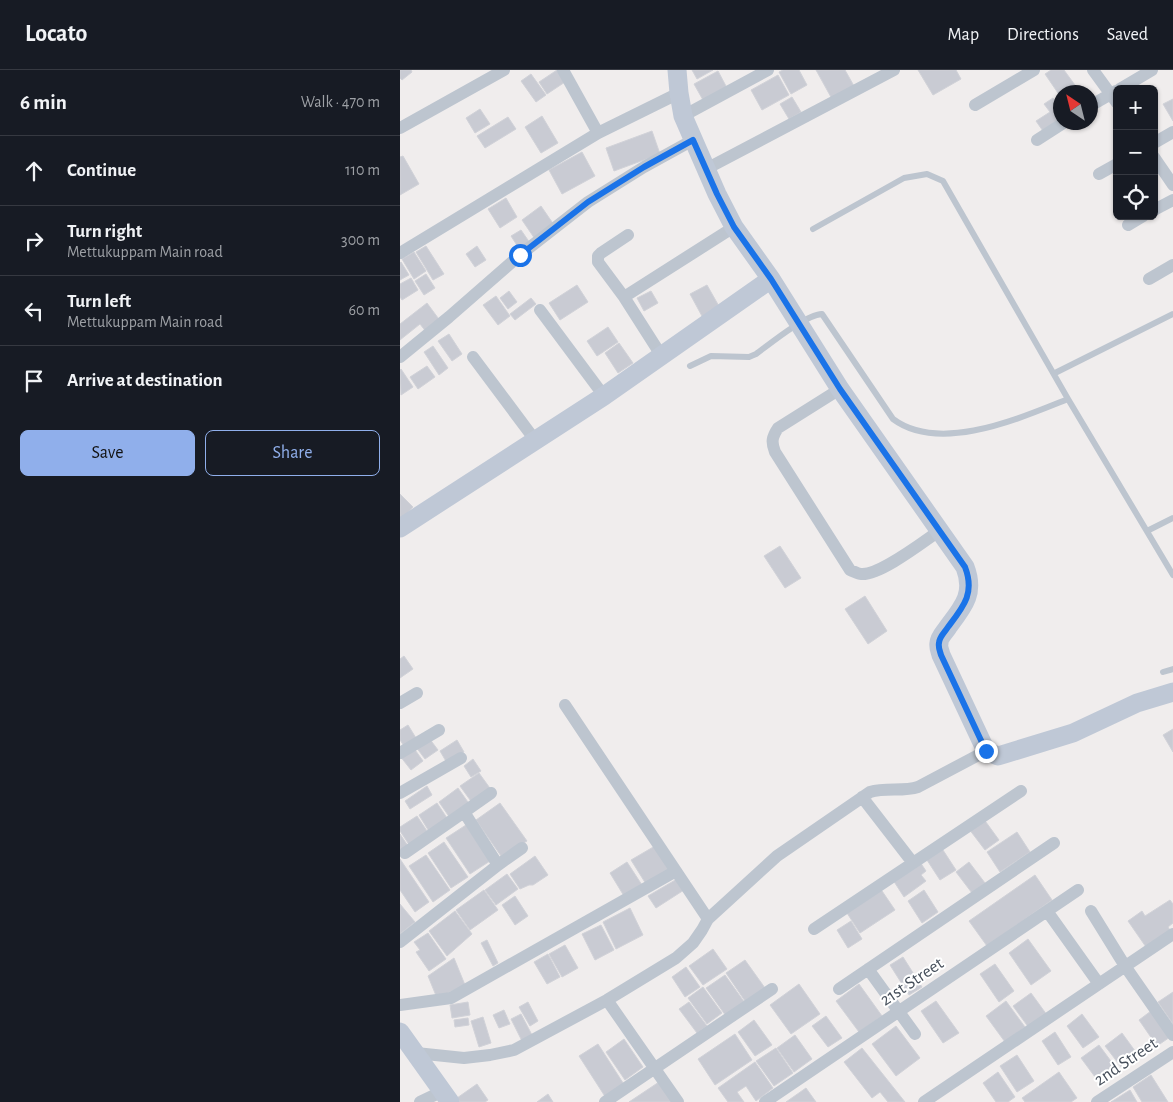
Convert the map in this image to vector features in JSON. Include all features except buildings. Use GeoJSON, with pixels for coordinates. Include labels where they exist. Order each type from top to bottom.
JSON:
{"type":"FeatureCollection","features":[{"type":"Feature","properties":{"kind":"main road"},"geometry":{"type":"LineString","coordinates":[[677,70],[683,116],[717,194],[734,227],[771,279],[840,389],[965,567],[969,578],[969,591],[964,607],[941,636],[938,644],[941,655],[986,751],[998,756],[1073,733],[1137,703],[1173,692]]}},
{"type":"Feature","properties":{"kind":"main road"},"geometry":{"type":"LineString","coordinates":[[400,528],[604,396],[771,279]]}},
{"type":"Feature","properties":{"kind":"main road"},"geometry":{"type":"LineString","coordinates":[[400,1032],[446,1097]]}},
{"type":"Feature","properties":{"kind":"street"},"geometry":{"type":"LineString","coordinates":[[400,128],[504,70]]}},
{"type":"Feature","properties":{"kind":"street"},"geometry":{"type":"LineString","coordinates":[[562,70],[598,133]]}},
{"type":"Feature","properties":{"kind":"street"},"geometry":{"type":"LineString","coordinates":[[683,116],[768,70]]}},
{"type":"Feature","properties":{"kind":"street"},"geometry":{"type":"LineString","coordinates":[[706,169],[894,70]]}},
{"type":"Feature","properties":{"kind":"street"},"geometry":{"type":"LineString","coordinates":[[975,105],[1034,70]]}},
{"type":"Feature","properties":{"kind":"street"},"geometry":{"type":"LineString","coordinates":[[1093,70],[1113,91]]}},
{"type":"Feature","properties":{"kind":"street"},"geometry":{"type":"LineString","coordinates":[[1130,85],[1152,70]]}},
{"type":"Feature","properties":{"kind":"street"},"geometry":{"type":"LineString","coordinates":[[400,252],[598,133],[679,93]]}},
{"type":"Feature","properties":{"kind":"street"},"geometry":{"type":"LineString","coordinates":[[1098,102],[1113,95]]}},
{"type":"Feature","properties":{"kind":"street"},"geometry":{"type":"LineString","coordinates":[[1037,140],[1053,129]]}},
{"type":"Feature","properties":{"kind":"street"},"geometry":{"type":"LineString","coordinates":[[1158,140],[1173,132]]}},
{"type":"Feature","properties":{"kind":"street"},"geometry":{"type":"LineString","coordinates":[[400,357],[450,317],[520,255],[582,208],[644,167],[693,140]]}},
{"type":"Feature","properties":{"kind":"street"},"geometry":{"type":"LineString","coordinates":[[1158,164],[1173,185]]}},
{"type":"Feature","properties":{"kind":"street"},"geometry":{"type":"LineString","coordinates":[[1099,174],[1113,166]]}},
{"type":"Feature","properties":{"kind":"street"},"geometry":{"type":"LineString","coordinates":[[1158,208],[1173,200]]}},
{"type":"Feature","properties":{"kind":"street"},"geometry":{"type":"LineString","coordinates":[[1128,225],[1136,220]]}},
{"type":"Feature","properties":{"kind":"street"},"geometry":{"type":"LineString","coordinates":[[624,297],[734,227]]}},
{"type":"Feature","properties":{"kind":"street"},"geometry":{"type":"LineString","coordinates":[[628,235],[600,253],[597,259],[661,355]]}},
{"type":"Feature","properties":{"kind":"street"},"geometry":{"type":"LineString","coordinates":[[1149,279],[1173,265]]}},
{"type":"Feature","properties":{"kind":"street"},"geometry":{"type":"LineString","coordinates":[[540,310],[604,396]]}},
{"type":"Feature","properties":{"kind":"street"},"geometry":{"type":"LineString","coordinates":[[473,357],[535,440]]}},
{"type":"Feature","properties":{"kind":"street"},"geometry":{"type":"LineString","coordinates":[[840,389],[778,428],[772,438],[772,445],[774,452],[850,570],[861,574],[884,568],[939,531]]}},
{"type":"Feature","properties":{"kind":"street"},"geometry":{"type":"LineString","coordinates":[[400,703],[417,693]]}},
{"type":"Feature","properties":{"kind":"street"},"geometry":{"type":"LineString","coordinates":[[565,705],[708,919]]}},
{"type":"Feature","properties":{"kind":"street"},"geometry":{"type":"LineString","coordinates":[[400,753],[439,730]]}},
{"type":"Feature","properties":{"kind":"street"},"geometry":{"type":"LineString","coordinates":[[416,1054],[464,1058],[514,1050],[607,1000],[676,958],[693,943],[708,919],[777,856],[862,797],[880,789],[911,790],[986,751]]}},
{"type":"Feature","properties":{"kind":"street"},"geometry":{"type":"LineString","coordinates":[[400,793],[461,758]]}},
{"type":"Feature","properties":{"kind":"street"},"geometry":{"type":"LineString","coordinates":[[814,928],[1021,791]]}},
{"type":"Feature","properties":{"kind":"street"},"geometry":{"type":"LineString","coordinates":[[405,853],[491,793]]}},
{"type":"Feature","properties":{"kind":"street"},"geometry":{"type":"LineString","coordinates":[[862,797],[913,863]]}},
{"type":"Feature","properties":{"kind":"street"},"geometry":{"type":"LineString","coordinates":[[464,812],[498,864]]}},
{"type":"Feature","properties":{"kind":"street"},"geometry":{"type":"LineString","coordinates":[[839,989],[1054,843]]}},
{"type":"Feature","properties":{"kind":"street"},"geometry":{"type":"LineString","coordinates":[[400,942],[498,864],[522,848]]}},
{"type":"Feature","properties":{"kind":"street"},"geometry":{"type":"LineString","coordinates":[[400,1005],[451,998],[676,871]]}},
{"type":"Feature","properties":{"kind":"street","name":"21st Street"},"geometry":{"type":"LineString","coordinates":[[766,1102],[1078,890]]}},
{"type":"Feature","properties":{"kind":"street"},"geometry":{"type":"LineString","coordinates":[[1047,911],[1099,984]]}},
{"type":"Feature","properties":{"kind":"street"},"geometry":{"type":"LineString","coordinates":[[1091,911],[1125,966],[1173,1035]]}},
{"type":"Feature","properties":{"kind":"street"},"geometry":{"type":"LineString","coordinates":[[924,1102],[1173,934]]}},
{"type":"Feature","properties":{"kind":"street"},"geometry":{"type":"LineString","coordinates":[[868,969],[915,1034]]}},
{"type":"Feature","properties":{"kind":"street"},"geometry":{"type":"LineString","coordinates":[[605,1102],[772,989]]}},
{"type":"Feature","properties":{"kind":"street"},"geometry":{"type":"LineString","coordinates":[[607,1000],[678,1102]]}},
{"type":"Feature","properties":{"kind":"street","name":"2nd Street"},"geometry":{"type":"LineString","coordinates":[[1098,1102],[1173,1052]]}},
{"type":"Feature","properties":{"kind":"street"},"geometry":{"type":"LineString","coordinates":[[420,1102],[446,1097]]}},
{"type":"Feature","properties":{"kind":"lane"},"geometry":{"type":"LineString","coordinates":[[813,229],[904,178],[927,174],[943,181],[1055,373],[1068,399],[1173,575]]}},
{"type":"Feature","properties":{"kind":"lane"},"geometry":{"type":"LineString","coordinates":[[690,366],[711,356],[749,356],[756,354],[799,324],[816,314],[822,314],[893,419],[909,430],[928,434],[950,435],[1018,418],[1068,399]]}},
{"type":"Feature","properties":{"kind":"lane"},"geometry":{"type":"LineString","coordinates":[[1055,373],[1173,314]]}},
{"type":"Feature","properties":{"kind":"lane"},"geometry":{"type":"LineString","coordinates":[[1147,531],[1173,518]]}},
{"type":"Feature","properties":{"kind":"lane"},"geometry":{"type":"LineString","coordinates":[[1163,672],[1173,669]]}},
{"type":"Feature","properties":{"kind":"route"},"geometry":{"type":"LineString","coordinates":[[520,255],[588,202],[644,167],[693,140],[734,227],[771,279],[840,389],[965,567],[969,578],[969,591],[964,607],[941,636],[938,644],[941,655],[986,751]]}}]}
